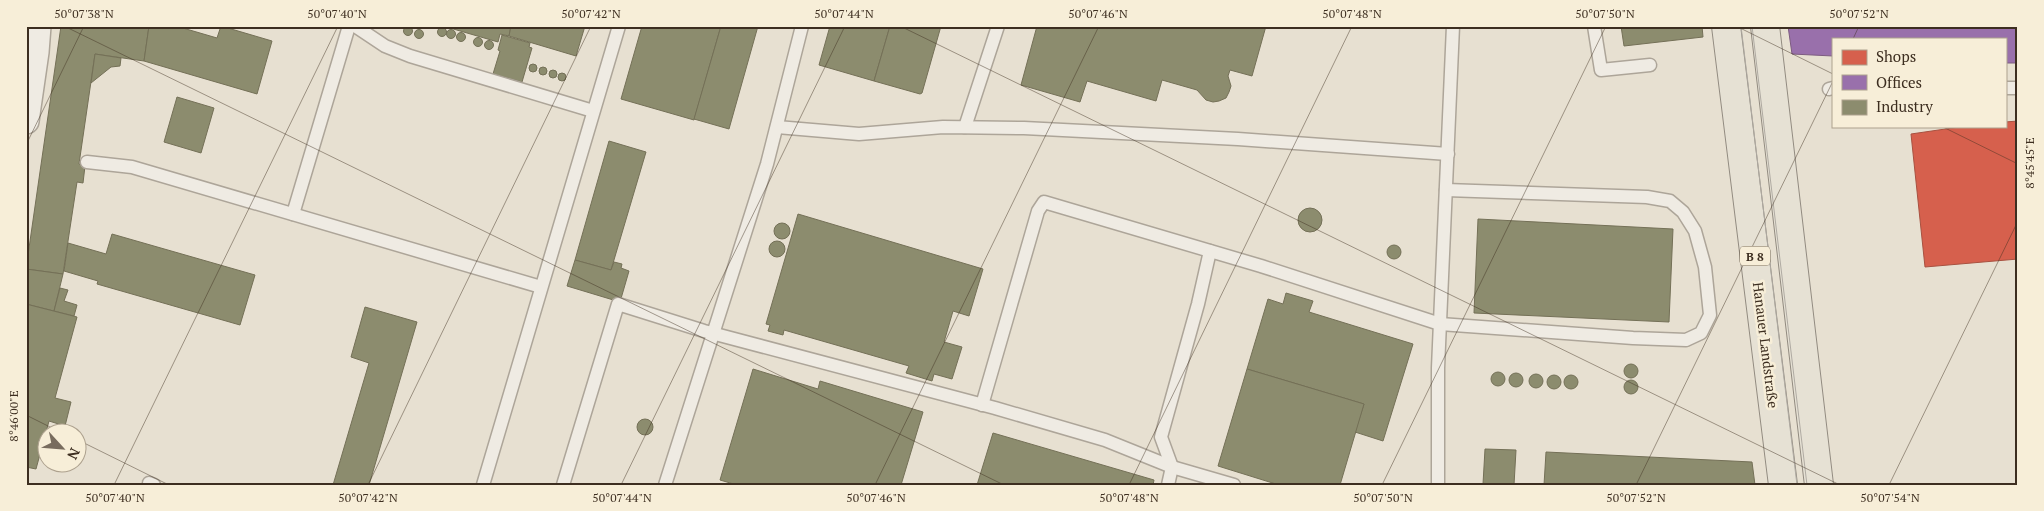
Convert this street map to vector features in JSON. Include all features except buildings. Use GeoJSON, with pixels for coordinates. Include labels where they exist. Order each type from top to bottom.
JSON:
{"type":"FeatureCollection","features":[{"type":"Feature","properties":{"kind":"main road","name":"Hanauer Landstraße"},"geometry":{"type":"LineString","coordinates":[[1726,26],[1783,485]]}},
{"type":"Feature","properties":{"kind":"main road"},"geometry":{"type":"LineString","coordinates":[[1765,26],[1819,485]]}},
{"type":"Feature","properties":{"kind":"street"},"geometry":{"type":"LineString","coordinates":[[26,121],[38,26]]}},
{"type":"Feature","properties":{"kind":"lane"},"geometry":{"type":"LineString","coordinates":[[293,214],[349,26]]}},
{"type":"Feature","properties":{"kind":"lane"},"geometry":{"type":"LineString","coordinates":[[355,26],[385,46],[410,56],[593,111]]}},
{"type":"Feature","properties":{"kind":"lane"},"geometry":{"type":"LineString","coordinates":[[483,485],[619,26]]}},
{"type":"Feature","properties":{"kind":"lane"},"geometry":{"type":"LineString","coordinates":[[665,485],[767,164],[802,26]]}},
{"type":"Feature","properties":{"kind":"lane"},"geometry":{"type":"LineString","coordinates":[[966,128],[998,26]]}},
{"type":"Feature","properties":{"kind":"lane"},"geometry":{"type":"LineString","coordinates":[[1438,485],[1438,368],[1453,26]]}},
{"type":"Feature","properties":{"kind":"lane"},"geometry":{"type":"LineString","coordinates":[[1594,26],[1601,70],[1650,65]]}},
{"type":"Feature","properties":{"kind":"lane"},"geometry":{"type":"LineString","coordinates":[[777,127],[859,134],[943,127],[1024,128],[1238,139],[1448,154]]}},
{"type":"Feature","properties":{"kind":"lane"},"geometry":{"type":"LineString","coordinates":[[87,162],[132,167],[541,287]]}},
{"type":"Feature","properties":{"kind":"lane"},"geometry":{"type":"LineString","coordinates":[[982,405],[1038,210],[1044,202],[1210,251],[1440,324],[1686,340],[1701,333],[1710,315],[1705,267],[1695,231],[1683,212],[1670,201],[1647,197],[1446,190]]}},
{"type":"Feature","properties":{"kind":"lane"},"geometry":{"type":"LineString","coordinates":[[1168,485],[1172,467],[1161,437],[1198,304],[1210,251]]}},
{"type":"Feature","properties":{"kind":"lane"},"geometry":{"type":"LineString","coordinates":[[563,485],[618,304],[704,331],[982,405],[1105,440],[1172,467],[1234,485]]}},
{"type":"Feature","properties":{"kind":"tram line"},"geometry":{"type":"LineString","coordinates":[[1741,26],[1797,485]]}},
{"type":"Feature","properties":{"kind":"tram line"},"geometry":{"type":"LineString","coordinates":[[1752,26],[1807,485]]}}]}
